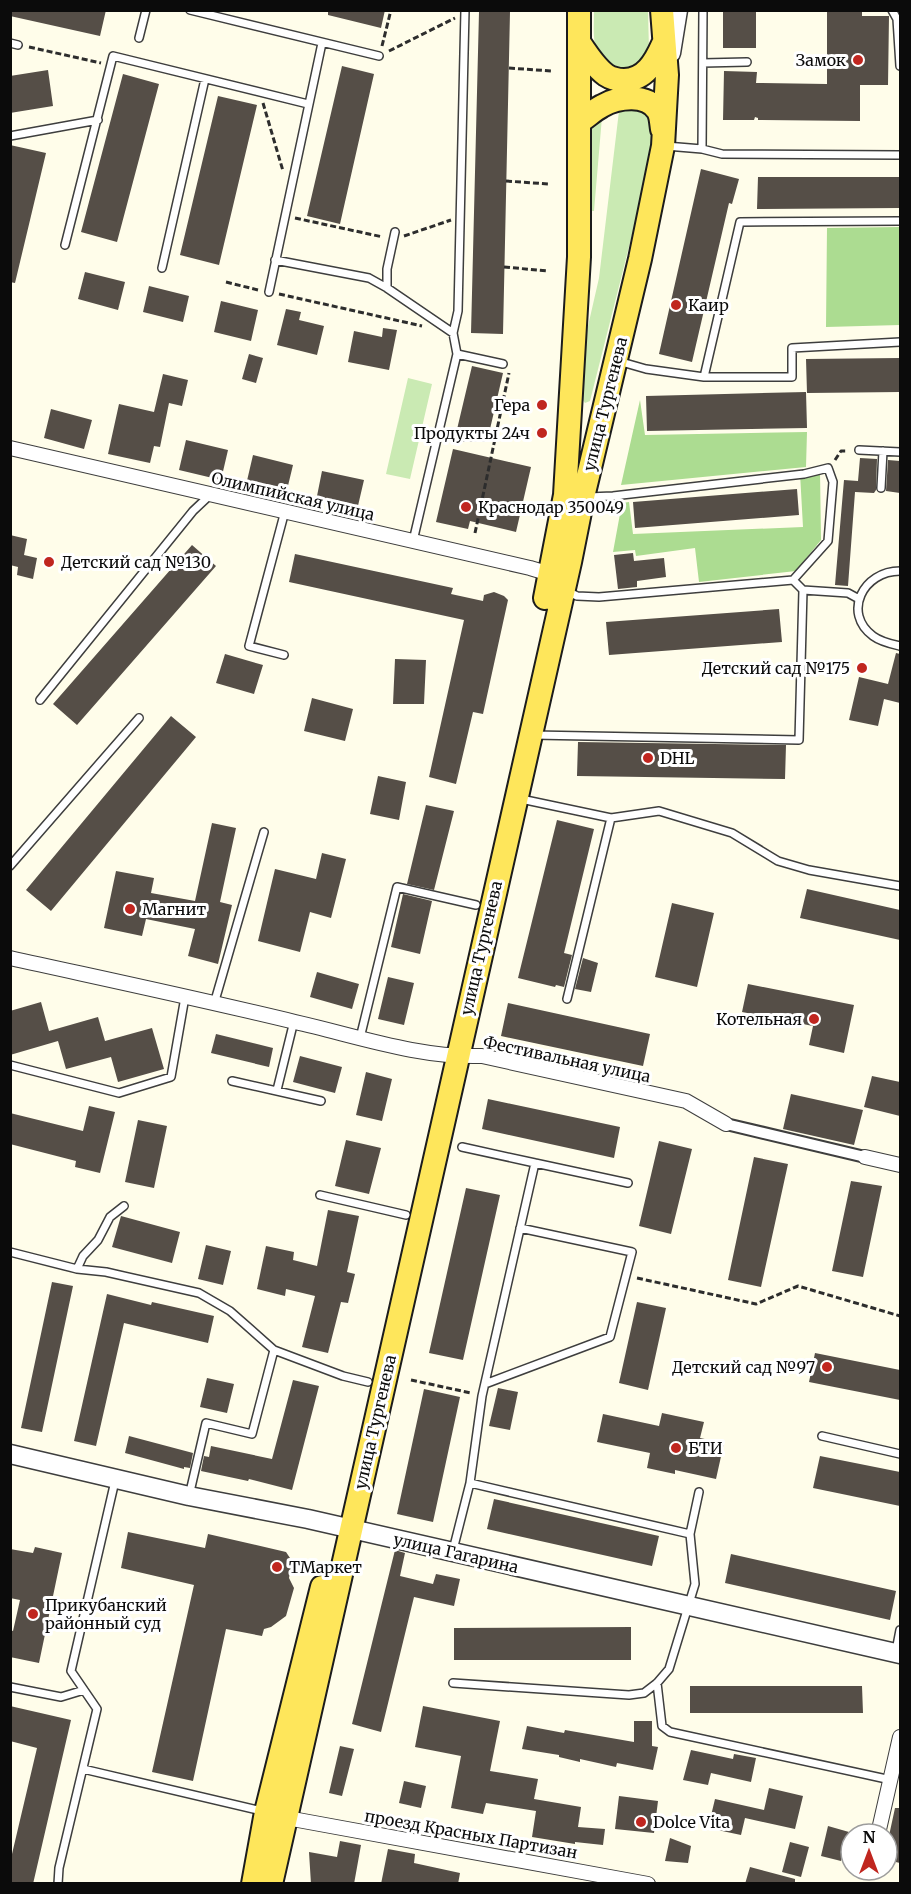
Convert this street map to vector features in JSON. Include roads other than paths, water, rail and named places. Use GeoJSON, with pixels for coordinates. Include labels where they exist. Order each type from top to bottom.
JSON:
{"type":"FeatureCollection","features":[{"type":"Feature","properties":{"kind":"main road","name":"улица Тургенева"},"geometry":{"type":"LineString","coordinates":[[343,1527],[368,1382],[406,1215],[450,1056],[530,735],[557,580],[565,495],[579,257],[579,10]]}},
{"type":"Feature","properties":{"kind":"main road","name":"улица Тургенева"},"geometry":{"type":"LineString","coordinates":[[253,1884],[277,1815],[343,1527],[450,1056],[476,906],[557,580],[583,497],[640,259],[663,146],[667,75],[662,10]]}},
{"type":"Feature","properties":{"kind":"main road"},"geometry":{"type":"LineString","coordinates":[[579,42],[604,74],[612,79],[620,80],[635,80],[643,74],[655,61],[663,44]]}},
{"type":"Feature","properties":{"kind":"main road"},"geometry":{"type":"LineString","coordinates":[[579,122],[610,102],[619,99],[643,99],[659,112],[663,146]]}},
{"type":"Feature","properties":{"kind":"main road"},"geometry":{"type":"LineString","coordinates":[[570,391],[573,403],[577,408],[586,411],[592,409],[608,390]]}},
{"type":"Feature","properties":{"kind":"main road","name":"улица Тургенева"},"geometry":{"type":"LineString","coordinates":[[272,1884],[277,1815]]}},
{"type":"Feature","properties":{"kind":"street"},"geometry":{"type":"LineString","coordinates":[[667,75],[678,10]]}},
{"type":"Feature","properties":{"kind":"street","name":"Олимпийская улица"},"geometry":{"type":"LineString","coordinates":[[10,448],[530,568],[557,580]]}},
{"type":"Feature","properties":{"kind":"street","name":"Фестивальная улица"},"geometry":{"type":"LineString","coordinates":[[10,958],[294,1021],[360,1038],[450,1056],[482,1056],[686,1101],[726,1124],[900,1165]]}},
{"type":"Feature","properties":{"kind":"street","name":"улица Гагарина"},"geometry":{"type":"LineString","coordinates":[[10,1454],[189,1496],[343,1527],[898,1654]]}},
{"type":"Feature","properties":{"kind":"street"},"geometry":{"type":"LineString","coordinates":[[881,1822],[900,1737]]}},
{"type":"Feature","properties":{"kind":"street","name":"проезд Красных Партизан"},"geometry":{"type":"LineString","coordinates":[[277,1815],[648,1884]]}},
{"type":"Feature","properties":{"kind":"lane"},"geometry":{"type":"LineString","coordinates":[[139,38],[146,10]]}},
{"type":"Feature","properties":{"kind":"lane"},"geometry":{"type":"LineString","coordinates":[[190,10],[379,56]]}},
{"type":"Feature","properties":{"kind":"lane"},"geometry":{"type":"LineString","coordinates":[[702,149],[703,10]]}},
{"type":"Feature","properties":{"kind":"lane"},"geometry":{"type":"LineString","coordinates":[[892,10],[897,19],[900,66]]}},
{"type":"Feature","properties":{"kind":"lane"},"geometry":{"type":"LineString","coordinates":[[413,541],[457,354],[453,333],[458,311],[465,12]]}},
{"type":"Feature","properties":{"kind":"lane"},"geometry":{"type":"LineString","coordinates":[[269,292],[322,43]]}},
{"type":"Feature","properties":{"kind":"lane"},"geometry":{"type":"LineString","coordinates":[[65,245],[113,56],[308,104]]}},
{"type":"Feature","properties":{"kind":"lane"},"geometry":{"type":"LineString","coordinates":[[703,63],[747,62]]}},
{"type":"Feature","properties":{"kind":"lane"},"geometry":{"type":"LineString","coordinates":[[162,268],[205,79]]}},
{"type":"Feature","properties":{"kind":"lane"},"geometry":{"type":"LineString","coordinates":[[10,136],[98,120]]}},
{"type":"Feature","properties":{"kind":"lane"},"geometry":{"type":"LineString","coordinates":[[663,146],[702,149],[722,154],[900,155]]}},
{"type":"Feature","properties":{"kind":"lane"},"geometry":{"type":"LineString","coordinates":[[705,377],[740,222],[900,221]]}},
{"type":"Feature","properties":{"kind":"lane"},"geometry":{"type":"LineString","coordinates":[[387,288],[387,269],[394,236]]}},
{"type":"Feature","properties":{"kind":"lane"},"geometry":{"type":"LineString","coordinates":[[275,260],[369,278],[453,333]]}},
{"type":"Feature","properties":{"kind":"lane"},"geometry":{"type":"LineString","coordinates":[[615,361],[646,369],[705,377],[792,377],[792,348],[900,342]]}},
{"type":"Feature","properties":{"kind":"lane"},"geometry":{"type":"LineString","coordinates":[[457,354],[507,365]]}},
{"type":"Feature","properties":{"kind":"lane"},"geometry":{"type":"LineString","coordinates":[[859,450],[900,452]]}},
{"type":"Feature","properties":{"kind":"lane"},"geometry":{"type":"LineString","coordinates":[[881,488],[883,451]]}},
{"type":"Feature","properties":{"kind":"lane"},"geometry":{"type":"LineString","coordinates":[[557,580],[568,593],[577,596],[599,597],[793,580],[828,541],[833,482],[828,468],[793,476],[612,496],[583,497]]}},
{"type":"Feature","properties":{"kind":"lane"},"geometry":{"type":"LineString","coordinates":[[40,700],[193,511],[211,494]]}},
{"type":"Feature","properties":{"kind":"lane"},"geometry":{"type":"LineString","coordinates":[[284,655],[249,646],[285,511]]}},
{"type":"Feature","properties":{"kind":"lane"},"geometry":{"type":"LineString","coordinates":[[900,572],[888,571],[875,577],[865,586],[859,599],[859,614],[864,627],[873,637],[900,646]]}},
{"type":"Feature","properties":{"kind":"lane"},"geometry":{"type":"LineString","coordinates":[[530,735],[799,740],[802,590],[793,580]]}},
{"type":"Feature","properties":{"kind":"lane"},"geometry":{"type":"LineString","coordinates":[[802,590],[848,593],[859,599]]}},
{"type":"Feature","properties":{"kind":"lane"},"geometry":{"type":"LineString","coordinates":[[10,866],[139,718]]}},
{"type":"Feature","properties":{"kind":"lane"},"geometry":{"type":"LineString","coordinates":[[515,798],[611,818],[659,811],[732,833],[778,861],[809,870],[900,886]]}},
{"type":"Feature","properties":{"kind":"lane"},"geometry":{"type":"LineString","coordinates":[[567,999],[611,818]]}},
{"type":"Feature","properties":{"kind":"lane"},"geometry":{"type":"LineString","coordinates":[[214,1004],[264,832]]}},
{"type":"Feature","properties":{"kind":"lane"},"geometry":{"type":"LineString","coordinates":[[360,1038],[397,887],[476,906]]}},
{"type":"Feature","properties":{"kind":"lane"},"geometry":{"type":"LineString","coordinates":[[10,1065],[119,1094],[171,1077],[185,997]]}},
{"type":"Feature","properties":{"kind":"lane"},"geometry":{"type":"LineString","coordinates":[[277,1090],[294,1021]]}},
{"type":"Feature","properties":{"kind":"lane"},"geometry":{"type":"LineString","coordinates":[[232,1081],[321,1101]]}},
{"type":"Feature","properties":{"kind":"lane"},"geometry":{"type":"LineString","coordinates":[[462,1147],[628,1183]]}},
{"type":"Feature","properties":{"kind":"lane"},"geometry":{"type":"LineString","coordinates":[[453,1552],[470,1483],[482,1396],[535,1163]]}},
{"type":"Feature","properties":{"kind":"lane"},"geometry":{"type":"LineString","coordinates":[[320,1195],[406,1215]]}},
{"type":"Feature","properties":{"kind":"lane"},"geometry":{"type":"LineString","coordinates":[[77,1269],[83,1256],[99,1240],[110,1217],[124,1206]]}},
{"type":"Feature","properties":{"kind":"lane"},"geometry":{"type":"LineString","coordinates":[[485,1384],[610,1337],[632,1252],[520,1228]]}},
{"type":"Feature","properties":{"kind":"lane"},"geometry":{"type":"LineString","coordinates":[[10,1252],[77,1269],[106,1272],[199,1293],[230,1311],[274,1350],[344,1376],[368,1382]]}},
{"type":"Feature","properties":{"kind":"lane"},"geometry":{"type":"LineString","coordinates":[[189,1496],[206,1423],[252,1434],[274,1350]]}},
{"type":"Feature","properties":{"kind":"lane"},"geometry":{"type":"LineString","coordinates":[[822,1437],[900,1454]]}},
{"type":"Feature","properties":{"kind":"lane"},"geometry":{"type":"LineString","coordinates":[[58,1884],[59,1868],[97,1709],[71,1671],[116,1479]]}},
{"type":"Feature","properties":{"kind":"lane"},"geometry":{"type":"LineString","coordinates":[[470,1483],[690,1534]]}},
{"type":"Feature","properties":{"kind":"lane"},"geometry":{"type":"LineString","coordinates":[[453,1683],[628,1695],[644,1693],[657,1683],[669,1669],[695,1584],[690,1534],[699,1492]]}},
{"type":"Feature","properties":{"kind":"lane"},"geometry":{"type":"LineString","coordinates":[[898,1654],[900,1630]]}},
{"type":"Feature","properties":{"kind":"lane"},"geometry":{"type":"LineString","coordinates":[[657,1683],[662,1726],[670,1732],[891,1780]]}},
{"type":"Feature","properties":{"kind":"lane"},"geometry":{"type":"LineString","coordinates":[[10,1687],[62,1697],[84,1690]]}},
{"type":"Feature","properties":{"kind":"lane"},"geometry":{"type":"LineString","coordinates":[[83,1769],[277,1815]]}},
{"type":"Feature","properties":{"kind":"place","name":"Замок"},"geometry":{"type":"Point","coordinates":[858,60]}},
{"type":"Feature","properties":{"kind":"place","name":"Каир"},"geometry":{"type":"Point","coordinates":[676,305]}},
{"type":"Feature","properties":{"kind":"place","name":"Гера"},"geometry":{"type":"Point","coordinates":[542,405]}},
{"type":"Feature","properties":{"kind":"place","name":"Продукты 24ч"},"geometry":{"type":"Point","coordinates":[542,433]}},
{"type":"Feature","properties":{"kind":"place","name":"Краснодар 350049"},"geometry":{"type":"Point","coordinates":[466,507]}},
{"type":"Feature","properties":{"kind":"place","name":"Детский сад №130"},"geometry":{"type":"Point","coordinates":[49,562]}},
{"type":"Feature","properties":{"kind":"place","name":"Детский сад №175"},"geometry":{"type":"Point","coordinates":[862,668]}},
{"type":"Feature","properties":{"kind":"place","name":"DHL"},"geometry":{"type":"Point","coordinates":[648,758]}},
{"type":"Feature","properties":{"kind":"place","name":"Магнит"},"geometry":{"type":"Point","coordinates":[130,909]}},
{"type":"Feature","properties":{"kind":"place","name":"Котельная"},"geometry":{"type":"Point","coordinates":[814,1019]}},
{"type":"Feature","properties":{"kind":"place","name":"Детский сад №97"},"geometry":{"type":"Point","coordinates":[827,1367]}},
{"type":"Feature","properties":{"kind":"place","name":"БТИ"},"geometry":{"type":"Point","coordinates":[676,1448]}},
{"type":"Feature","properties":{"kind":"place","name":"ТМаркет"},"geometry":{"type":"Point","coordinates":[277,1567]}},
{"type":"Feature","properties":{"kind":"place","name":"Прикубанский районный суд"},"geometry":{"type":"Point","coordinates":[33,1614]}},
{"type":"Feature","properties":{"kind":"place","name":"Dolce Vita"},"geometry":{"type":"Point","coordinates":[641,1822]}}]}
